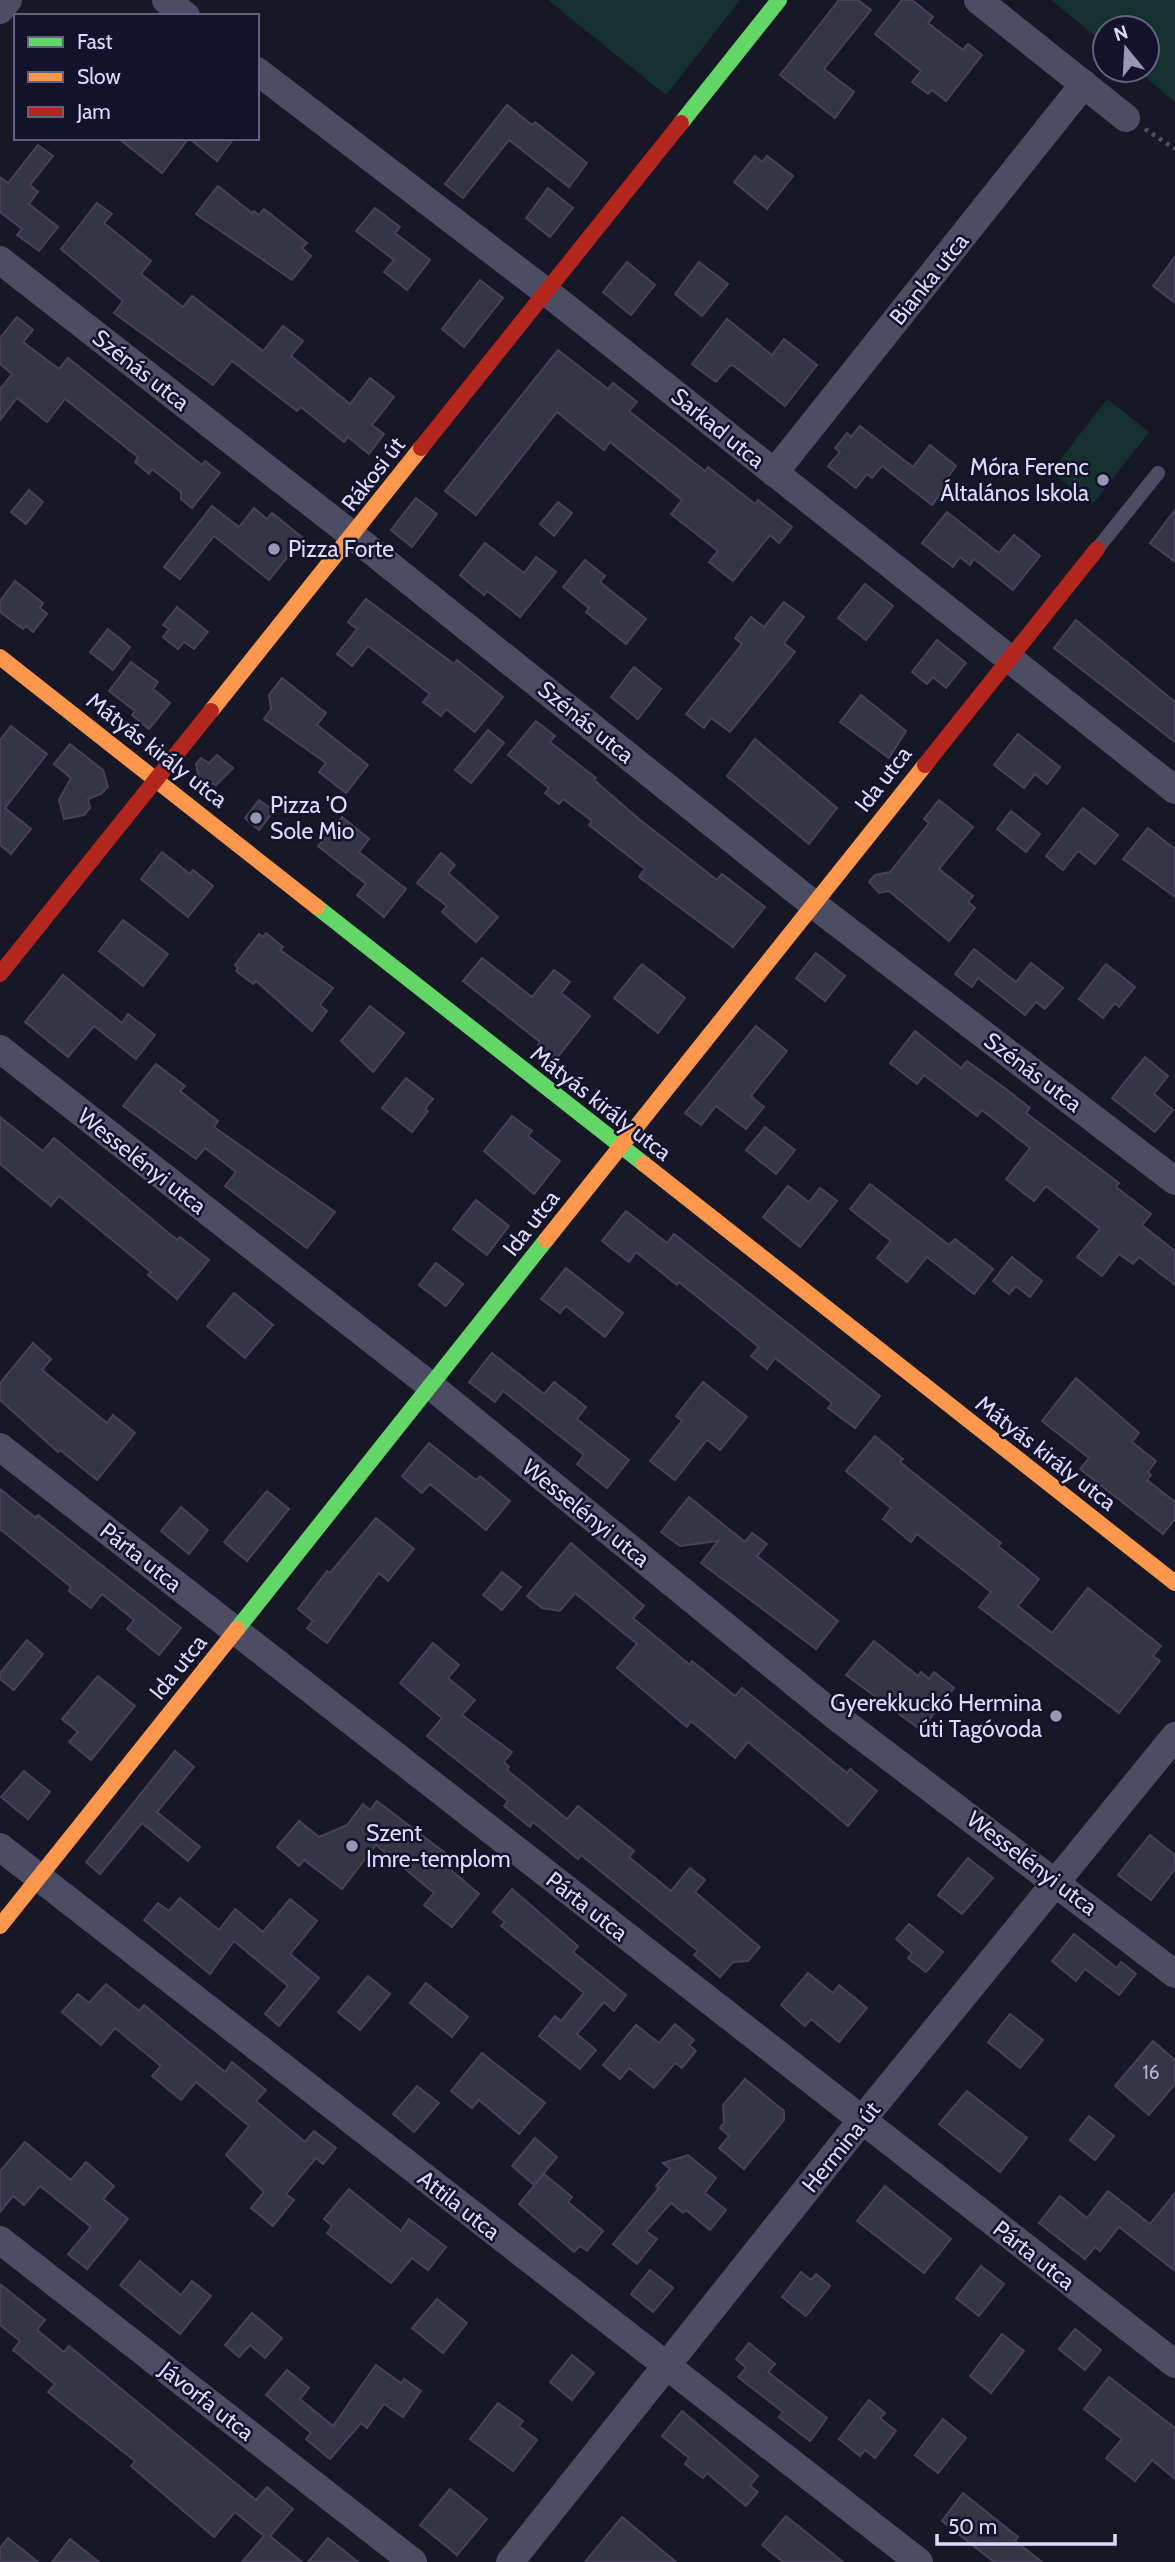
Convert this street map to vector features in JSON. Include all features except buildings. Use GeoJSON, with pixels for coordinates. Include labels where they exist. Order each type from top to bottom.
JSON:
{"type":"FeatureCollection","features":[{"type":"Feature","properties":{"kind":"street"},"geometry":{"type":"LineString","coordinates":[[0,10],[8,0]]}},
{"type":"Feature","properties":{"kind":"street"},"geometry":{"type":"LineString","coordinates":[[166,0],[184,14]]}},
{"type":"Feature","properties":{"kind":"street","name":"Rákosi út"},"geometry":{"type":"LineString","coordinates":[[0,974],[353,536],[779,0]]}},
{"type":"Feature","properties":{"kind":"street"},"geometry":{"type":"LineString","coordinates":[[978,0],[1126,118]]}},
{"type":"Feature","properties":{"kind":"street","name":"Sarkad utca"},"geometry":{"type":"LineString","coordinates":[[259,73],[547,292],[1175,790]]}},
{"type":"Feature","properties":{"kind":"street","name":"Bianka utca"},"geometry":{"type":"LineString","coordinates":[[774,473],[1084,84]]}},
{"type":"Feature","properties":{"kind":"street","name":"Szénás utca"},"geometry":{"type":"LineString","coordinates":[[0,260],[353,536],[813,904],[1175,1181]]}},
{"type":"Feature","properties":{"kind":"street","name":"Ida utca"},"geometry":{"type":"LineString","coordinates":[[0,1926],[1097,549]]}},
{"type":"Feature","properties":{"kind":"street","name":"Mátyás király utca"},"geometry":{"type":"LineString","coordinates":[[0,657],[1175,1583]]}},
{"type":"Feature","properties":{"kind":"street","name":"Wesselényi utca"},"geometry":{"type":"LineString","coordinates":[[0,1049],[431,1386],[834,1715],[1175,1973]]}},
{"type":"Feature","properties":{"kind":"street","name":"Párta utca"},"geometry":{"type":"LineString","coordinates":[[0,1447],[1175,2364]]}},
{"type":"Feature","properties":{"kind":"street","name":"Hermina út"},"geometry":{"type":"LineString","coordinates":[[510,2562],[862,2120],[1175,1736]]}},
{"type":"Feature","properties":{"kind":"street","name":"Attila utca"},"geometry":{"type":"LineString","coordinates":[[0,1847],[919,2562]]}},
{"type":"Feature","properties":{"kind":"street","name":"Jávorfa utca"},"geometry":{"type":"LineString","coordinates":[[0,2240],[413,2562]]}},
{"type":"Feature","properties":{"kind":"lane"},"geometry":{"type":"LineString","coordinates":[[1097,549],[1158,473]]}},
{"type":"Feature","properties":{"kind":"path"},"geometry":{"type":"LineString","coordinates":[[1126,118],[1175,149]]}},
{"type":"Feature","properties":{"kind":"green space"},"geometry":{"type":"Polygon","coordinates":[[[548,0],[740,0],[666,95],[548,0]]]}},
{"type":"Feature","properties":{"kind":"green space"},"geometry":{"type":"Polygon","coordinates":[[[1051,0],[1175,0],[1175,102],[1154,84],[1161,84],[1161,14],[1091,14],[1091,33],[1051,0]]]}},
{"type":"Feature","properties":{"kind":"green space"},"geometry":{"type":"Polygon","coordinates":[[[1107,399],[1149,432],[1093,504],[1051,472],[1107,399]]]}},
{"type":"Feature","properties":{"kind":"traffic: fast"},"geometry":{"type":"LineString","coordinates":[[681,123],[779,0]]}},
{"type":"Feature","properties":{"kind":"traffic: fast"},"geometry":{"type":"LineString","coordinates":[[317,907],[644,1164]]}},
{"type":"Feature","properties":{"kind":"traffic: fast"},"geometry":{"type":"LineString","coordinates":[[237,1629],[546,1240]]}},
{"type":"Feature","properties":{"kind":"traffic: slow"},"geometry":{"type":"LineString","coordinates":[[211,711],[421,448]]}},
{"type":"Feature","properties":{"kind":"traffic: slow"},"geometry":{"type":"LineString","coordinates":[[0,657],[317,907]]}},
{"type":"Feature","properties":{"kind":"traffic: slow"},"geometry":{"type":"LineString","coordinates":[[546,1240],[925,765]]}},
{"type":"Feature","properties":{"kind":"traffic: slow"},"geometry":{"type":"LineString","coordinates":[[644,1164],[1175,1583]]}},
{"type":"Feature","properties":{"kind":"traffic: slow"},"geometry":{"type":"LineString","coordinates":[[0,1926],[237,1629]]}},
{"type":"Feature","properties":{"kind":"traffic: jam"},"geometry":{"type":"LineString","coordinates":[[421,448],[681,123]]}},
{"type":"Feature","properties":{"kind":"traffic: jam"},"geometry":{"type":"LineString","coordinates":[[925,765],[1097,549]]}},
{"type":"Feature","properties":{"kind":"traffic: jam"},"geometry":{"type":"LineString","coordinates":[[0,974],[211,711]]}},
{"type":"Feature","properties":{"kind":"place","name":"Móra Ferenc Általános Iskola"},"geometry":{"type":"Point","coordinates":[1103,480]}},
{"type":"Feature","properties":{"kind":"place","name":"Pizza Forte"},"geometry":{"type":"Point","coordinates":[274,549]}},
{"type":"Feature","properties":{"kind":"place","name":"Pizza 'O Sole Mio"},"geometry":{"type":"Point","coordinates":[256,818]}},
{"type":"Feature","properties":{"kind":"place","name":"Gyerekkuckó Hermina úti Tagóvoda"},"geometry":{"type":"Point","coordinates":[1056,1716]}},
{"type":"Feature","properties":{"kind":"place","name":"Szent Imre-templom"},"geometry":{"type":"Point","coordinates":[352,1846]}}]}
